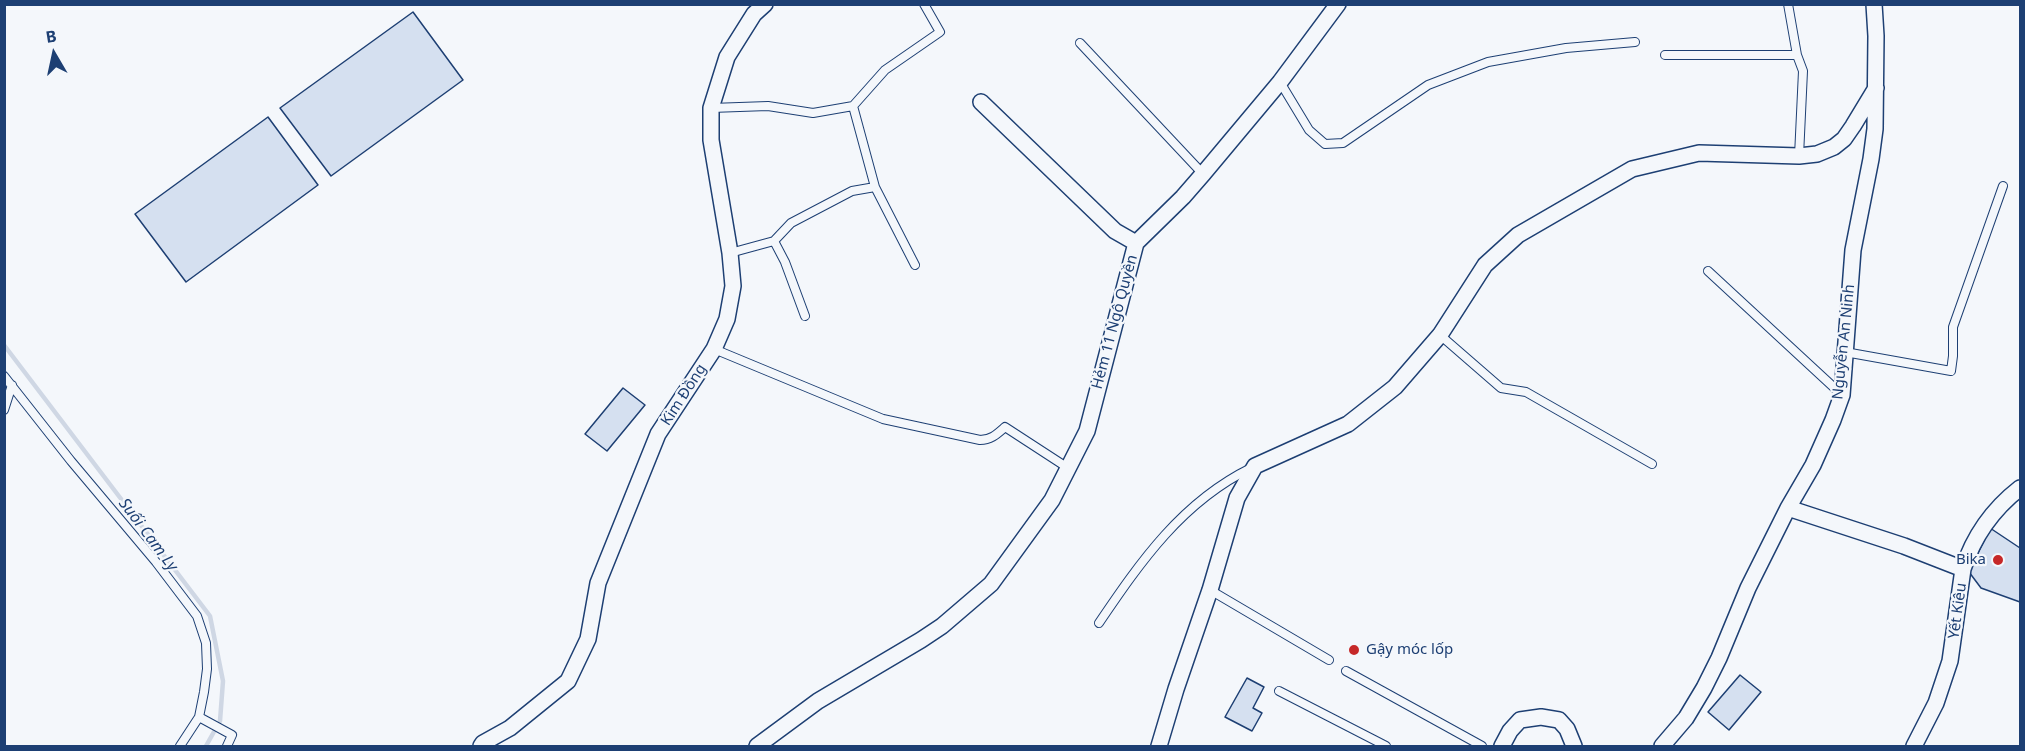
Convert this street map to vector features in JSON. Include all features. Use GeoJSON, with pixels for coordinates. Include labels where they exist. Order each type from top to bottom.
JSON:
{"type":"FeatureCollection","features":[{"type":"Feature","properties":{"kind":"street","name":"Kim Đồng"},"geometry":{"type":"LineString","coordinates":[[481,747],[483,743],[510,728],[568,681],[588,639],[598,583],[658,435],[714,349],[728,319],[733,286],[730,253],[711,141],[711,108],[727,57],[754,14],[765,4]]}},
{"type":"Feature","properties":{"kind":"street","name":"Hẻm 11 Ngô Quyền"},"geometry":{"type":"LineString","coordinates":[[757,747],[818,701],[883,664],[942,626],[991,584],[1052,500],[1087,431],[1136,243],[1203,174],[1280,82],[1338,4]]}},
{"type":"Feature","properties":{"kind":"street","name":"Nguyễn An Ninh"},"geometry":{"type":"LineString","coordinates":[[1662,747],[1686,718],[1704,688],[1748,588],[1788,508],[1813,465],[1842,395],[1853,250],[1875,129],[1874,4]]}},
{"type":"Feature","properties":{"kind":"street"},"geometry":{"type":"LineString","coordinates":[[1159,747],[1237,498],[1255,466],[1348,424],[1395,387],[1440,335],[1485,265],[1518,235],[1632,169],[1699,153],[1799,156],[1834,147],[1844,139],[1875,88]]}},
{"type":"Feature","properties":{"kind":"street"},"geometry":{"type":"LineString","coordinates":[[981,102],[1115,231],[1136,243]]}},
{"type":"Feature","properties":{"kind":"street","name":"Yết Kiêu"},"geometry":{"type":"LineString","coordinates":[[1914,747],[1936,704],[1950,661],[1963,569],[1974,541],[1987,520],[2005,500],[2020,488]]}},
{"type":"Feature","properties":{"kind":"street"},"geometry":{"type":"LineString","coordinates":[[1788,508],[1904,546],[1963,569]]}},
{"type":"Feature","properties":{"kind":"street"},"geometry":{"type":"LineString","coordinates":[[1502,747],[1510,731],[1520,720],[1541,717],[1559,720],[1567,729],[1574,747]]}},
{"type":"Feature","properties":{"kind":"lane"},"geometry":{"type":"LineString","coordinates":[[711,108],[768,106],[813,113],[853,106],[885,70],[940,32],[924,4]]}},
{"type":"Feature","properties":{"kind":"lane"},"geometry":{"type":"LineString","coordinates":[[1788,4],[1803,76],[1799,156]]}},
{"type":"Feature","properties":{"kind":"lane"},"geometry":{"type":"LineString","coordinates":[[1280,82],[1309,130],[1325,144],[1343,143],[1428,85],[1488,62],[1566,48],[1635,42]]}},
{"type":"Feature","properties":{"kind":"lane"},"geometry":{"type":"LineString","coordinates":[[1080,43],[1203,174]]}},
{"type":"Feature","properties":{"kind":"lane"},"geometry":{"type":"LineString","coordinates":[[1665,54],[1797,55]]}},
{"type":"Feature","properties":{"kind":"lane"},"geometry":{"type":"LineString","coordinates":[[853,106],[875,187],[915,265]]}},
{"type":"Feature","properties":{"kind":"lane"},"geometry":{"type":"LineString","coordinates":[[1845,352],[1951,371],[1953,327],[2003,186]]}},
{"type":"Feature","properties":{"kind":"lane"},"geometry":{"type":"LineString","coordinates":[[730,253],[774,241],[791,223],[852,191],[875,187]]}},
{"type":"Feature","properties":{"kind":"lane"},"geometry":{"type":"LineString","coordinates":[[774,241],[785,262],[805,316]]}},
{"type":"Feature","properties":{"kind":"lane"},"geometry":{"type":"LineString","coordinates":[[1708,271],[1842,395]]}},
{"type":"Feature","properties":{"kind":"lane"},"geometry":{"type":"LineString","coordinates":[[1440,335],[1501,388],[1526,392],[1653,464]]}},
{"type":"Feature","properties":{"kind":"lane"},"geometry":{"type":"LineString","coordinates":[[714,349],[883,419],[980,440],[994,437],[1005,427],[1068,468]]}},
{"type":"Feature","properties":{"kind":"lane"},"geometry":{"type":"LineString","coordinates":[[4,376],[71,461],[156,562],[197,616],[206,643],[207,669],[199,717],[180,747]]}},
{"type":"Feature","properties":{"kind":"lane"},"geometry":{"type":"LineString","coordinates":[[4,410],[12,385]]}},
{"type":"Feature","properties":{"kind":"lane"},"geometry":{"type":"LineString","coordinates":[[1099,623],[1136,569],[1158,542],[1198,501],[1227,479],[1255,466]]}},
{"type":"Feature","properties":{"kind":"lane"},"geometry":{"type":"LineString","coordinates":[[1210,590],[1329,660]]}},
{"type":"Feature","properties":{"kind":"lane"},"geometry":{"type":"LineString","coordinates":[[1346,671],[1482,747]]}},
{"type":"Feature","properties":{"kind":"lane"},"geometry":{"type":"LineString","coordinates":[[1279,691],[1386,747]]}},
{"type":"Feature","properties":{"kind":"lane"},"geometry":{"type":"LineString","coordinates":[[199,717],[232,735],[227,747]]}},
{"type":"Feature","properties":{"kind":"building"},"geometry":{"type":"Polygon","coordinates":[[[413,12],[463,80],[331,176],[280,108],[413,12]]]}},
{"type":"Feature","properties":{"kind":"building"},"geometry":{"type":"Polygon","coordinates":[[[268,117],[318,185],[186,282],[135,214],[268,117]]]}},
{"type":"Feature","properties":{"kind":"building"},"geometry":{"type":"Polygon","coordinates":[[[623,388],[645,405],[607,451],[585,434],[623,388]]]}},
{"type":"Feature","properties":{"kind":"building","name":"Bika"},"geometry":{"type":"Polygon","coordinates":[[[1990,528],[2020,548],[2020,602],[1981,588],[1969,572],[1990,528]]]}},
{"type":"Feature","properties":{"kind":"building"},"geometry":{"type":"Polygon","coordinates":[[[1740,675],[1761,692],[1729,730],[1708,712],[1740,675]]]}},
{"type":"Feature","properties":{"kind":"building"},"geometry":{"type":"Polygon","coordinates":[[[1247,678],[1264,687],[1253,708],[1262,713],[1252,731],[1225,717],[1247,678]]]}},
{"type":"Feature","properties":{"kind":"waterway","name":"Suối Cam Ly"},"geometry":{"type":"LineString","coordinates":[[4,345],[210,616],[223,681],[220,721],[206,746]]}},
{"type":"Feature","properties":{"kind":"place","name":"Bika"},"geometry":{"type":"Point","coordinates":[1998,560]}},
{"type":"Feature","properties":{"kind":"place","name":"Gậy móc lốp"},"geometry":{"type":"Point","coordinates":[1354,650]}}]}
